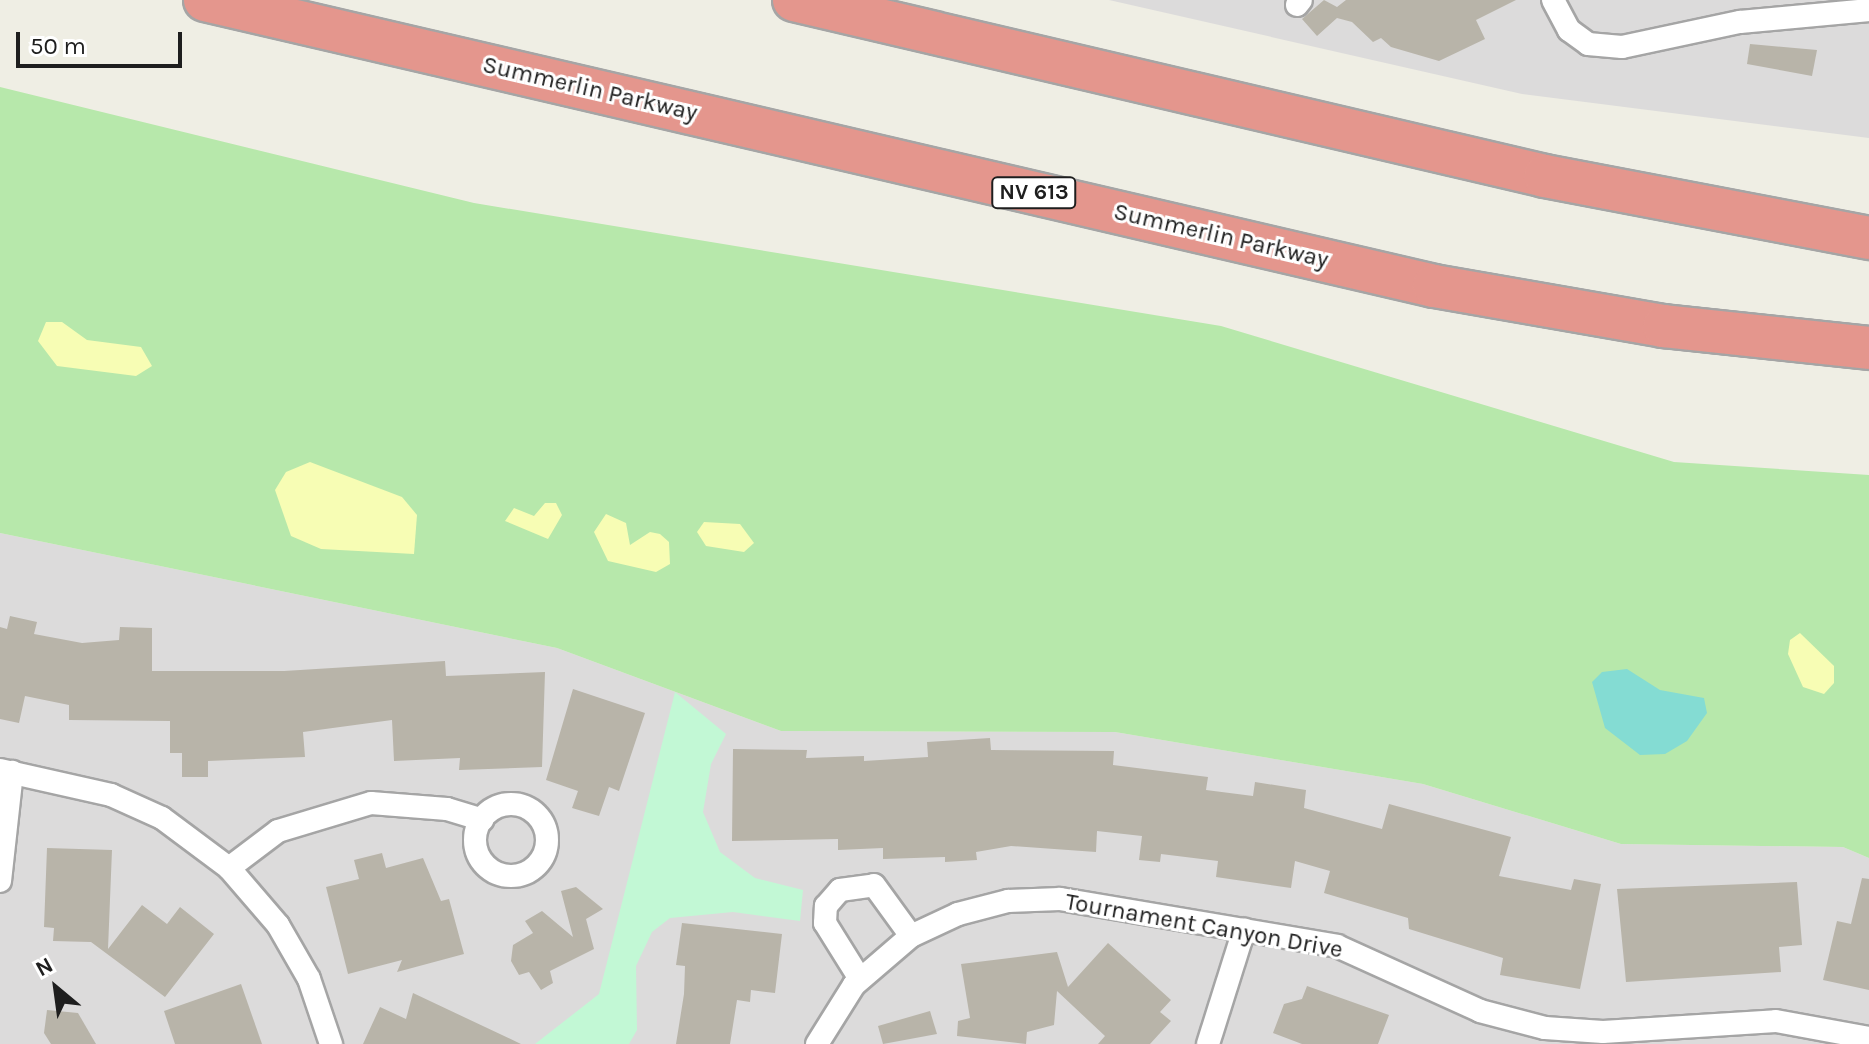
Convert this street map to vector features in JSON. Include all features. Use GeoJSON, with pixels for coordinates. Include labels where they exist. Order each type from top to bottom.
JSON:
{"type":"FeatureCollection","features":[{"type":"Feature","properties":{"kind":"highway","name":"Summerlin Parkway"},"geometry":{"type":"LineString","coordinates":[[205,0],[1434,286],[1664,326],[1869,348]]}},
{"type":"Feature","properties":{"kind":"highway"},"geometry":{"type":"LineString","coordinates":[[794,0],[1545,176],[1869,238]]}},
{"type":"Feature","properties":{"kind":"street"},"geometry":{"type":"LineString","coordinates":[[1553,0],[1569,30],[1588,44],[1622,47],[1740,22],[1869,10]]}},
{"type":"Feature","properties":{"kind":"street"},"geometry":{"type":"LineString","coordinates":[[0,881],[6,771],[111,795],[162,818],[229,868],[286,938],[309,979],[331,1044]]}},
{"type":"Feature","properties":{"kind":"street"},"geometry":{"type":"LineString","coordinates":[[229,868],[278,831],[371,803],[447,809],[482,820]]}},
{"type":"Feature","properties":{"kind":"street"},"geometry":{"type":"LineString","coordinates":[[860,979],[825,923],[826,906],[840,890],[874,885],[911,936]]}},
{"type":"Feature","properties":{"kind":"street","name":"Tournament Canyon Drive"},"geometry":{"type":"LineString","coordinates":[[817,1044],[860,979],[911,936],[958,914],[1008,901],[1060,899],[1337,946],[1480,1011],[1547,1036],[1776,1021],[1869,1038]]}},
{"type":"Feature","properties":{"kind":"street"},"geometry":{"type":"LineString","coordinates":[[1208,1044],[1244,930]]}},
{"type":"Feature","properties":{"kind":"shaded area"},"geometry":{"type":"Polygon","coordinates":[[[1109,0],[1869,0],[1869,138],[1522,94],[1109,0]]]}},
{"type":"Feature","properties":{"kind":"shaded area"},"geometry":{"type":"Polygon","coordinates":[[[0,87],[474,203],[1221,326],[1674,462],[1869,475],[1869,858],[1843,847],[1621,844],[1423,784],[1115,732],[781,731],[557,648],[0,533],[0,87]]]}},
{"type":"Feature","properties":{"kind":"shaded area"},"geometry":{"type":"Polygon","coordinates":[[[0,533],[557,648],[781,731],[1115,732],[1423,784],[1621,844],[1843,847],[1869,858],[1869,1044],[0,1044],[0,533]]]}},
{"type":"Feature","properties":{"kind":"shaded area"},"geometry":{"type":"Polygon","coordinates":[[[1627,669],[1660,690],[1704,698],[1707,713],[1687,741],[1665,754],[1640,755],[1605,728],[1592,682],[1602,672],[1627,669]]]}},
{"type":"Feature","properties":{"kind":"shaded area"},"geometry":{"type":"Polygon","coordinates":[[[675,692],[726,734],[711,764],[703,812],[720,852],[755,878],[803,890],[800,921],[733,912],[670,918],[652,932],[636,966],[637,1030],[629,1044],[535,1044],[599,994],[675,692]]]}},
{"type":"Feature","properties":{"kind":"sand"},"geometry":{"type":"Polygon","coordinates":[[[46,322],[62,322],[87,340],[141,347],[152,366],[136,376],[57,366],[38,341],[46,322]]]}},
{"type":"Feature","properties":{"kind":"sand"},"geometry":{"type":"Polygon","coordinates":[[[310,462],[402,497],[417,515],[414,554],[321,549],[291,536],[275,490],[286,472],[310,462]]]}},
{"type":"Feature","properties":{"kind":"sand"},"geometry":{"type":"Polygon","coordinates":[[[545,503],[556,503],[562,515],[548,539],[505,521],[514,508],[534,516],[545,503]]]}},
{"type":"Feature","properties":{"kind":"sand"},"geometry":{"type":"Polygon","coordinates":[[[606,514],[626,523],[630,545],[650,532],[660,534],[669,542],[670,564],[656,572],[608,561],[594,532],[606,514]]]}},
{"type":"Feature","properties":{"kind":"sand"},"geometry":{"type":"Polygon","coordinates":[[[704,522],[740,524],[754,543],[744,552],[706,546],[697,532],[704,522]]]}},
{"type":"Feature","properties":{"kind":"sand"},"geometry":{"type":"Polygon","coordinates":[[[1800,633],[1834,666],[1834,683],[1824,694],[1803,687],[1788,654],[1790,640],[1800,633]]]}},
{"type":"Feature","properties":{"kind":"building"},"geometry":{"type":"Polygon","coordinates":[[[1324,0],[1337,7],[1346,0],[1516,0],[1476,20],[1485,39],[1439,61],[1391,47],[1381,38],[1373,42],[1352,22],[1337,18],[1317,36],[1302,19],[1324,0]]]}},
{"type":"Feature","properties":{"kind":"building"},"geometry":{"type":"Polygon","coordinates":[[[1750,44],[1817,50],[1812,76],[1747,64],[1750,44]]]}},
{"type":"Feature","properties":{"kind":"building"},"geometry":{"type":"Polygon","coordinates":[[[10,616],[37,622],[34,634],[82,643],[119,640],[120,627],[152,628],[152,671],[284,671],[445,661],[446,676],[545,672],[542,767],[459,770],[460,758],[394,761],[392,720],[303,732],[305,757],[208,761],[208,777],[182,777],[182,753],[170,753],[170,721],[69,720],[69,705],[25,696],[19,723],[0,719],[0,627],[7,629],[10,616]]]}},
{"type":"Feature","properties":{"kind":"building"},"geometry":{"type":"Polygon","coordinates":[[[573,689],[645,713],[619,791],[609,787],[599,816],[572,808],[578,791],[546,780],[573,689]]]}},
{"type":"Feature","properties":{"kind":"building"},"geometry":{"type":"Polygon","coordinates":[[[990,738],[991,750],[1114,751],[1113,765],[1208,777],[1206,790],[1253,796],[1255,782],[1306,790],[1304,808],[1382,829],[1389,804],[1511,837],[1499,876],[1571,890],[1574,879],[1601,884],[1580,989],[1500,975],[1503,958],[1409,929],[1408,918],[1324,893],[1330,871],[1295,861],[1291,888],[1216,877],[1218,861],[1161,854],[1160,862],[1139,860],[1142,836],[1097,831],[1096,852],[1011,846],[976,852],[977,860],[945,862],[945,857],[883,859],[883,848],[838,850],[838,839],[732,841],[733,749],[807,750],[806,758],[864,756],[864,761],[928,757],[927,742],[990,738]]]}},
{"type":"Feature","properties":{"kind":"building"},"geometry":{"type":"Polygon","coordinates":[[[47,848],[112,850],[108,949],[142,905],[167,924],[180,907],[214,934],[165,997],[91,942],[53,941],[54,928],[44,927],[47,848]]]}},
{"type":"Feature","properties":{"kind":"building"},"geometry":{"type":"Polygon","coordinates":[[[382,853],[386,868],[423,858],[441,901],[449,899],[464,954],[397,972],[402,960],[348,974],[326,887],[359,879],[354,860],[382,853]]]}},
{"type":"Feature","properties":{"kind":"building"},"geometry":{"type":"Polygon","coordinates":[[[1862,878],[1869,879],[1869,990],[1823,980],[1837,921],[1851,924],[1862,878]]]}},
{"type":"Feature","properties":{"kind":"building"},"geometry":{"type":"Polygon","coordinates":[[[1797,882],[1802,945],[1779,947],[1781,972],[1626,982],[1617,889],[1797,882]]]}},
{"type":"Feature","properties":{"kind":"building"},"geometry":{"type":"Polygon","coordinates":[[[576,887],[603,909],[586,919],[594,949],[550,971],[553,983],[541,990],[529,972],[519,975],[511,961],[513,945],[533,933],[525,921],[542,911],[573,937],[561,891],[576,887]]]}},
{"type":"Feature","properties":{"kind":"building"},"geometry":{"type":"Polygon","coordinates":[[[682,923],[782,934],[775,993],[751,990],[750,1002],[737,1000],[730,1044],[676,1044],[684,994],[685,966],[676,965],[682,923]]]}},
{"type":"Feature","properties":{"kind":"building"},"geometry":{"type":"Polygon","coordinates":[[[1108,943],[1171,1000],[1160,1012],[1171,1021],[1150,1044],[1098,1044],[1105,1036],[1057,991],[1054,1025],[1027,1032],[1026,1044],[957,1036],[958,1021],[970,1018],[961,964],[1057,952],[1068,987],[1108,943]]]}},
{"type":"Feature","properties":{"kind":"building"},"geometry":{"type":"Polygon","coordinates":[[[241,984],[262,1044],[175,1044],[164,1011],[241,984]]]}},
{"type":"Feature","properties":{"kind":"building"},"geometry":{"type":"Polygon","coordinates":[[[1307,986],[1389,1015],[1378,1044],[1302,1044],[1273,1033],[1284,1004],[1302,999],[1307,986]]]}},
{"type":"Feature","properties":{"kind":"building"},"geometry":{"type":"Polygon","coordinates":[[[413,993],[521,1044],[363,1044],[380,1007],[406,1019],[413,993]]]}},
{"type":"Feature","properties":{"kind":"building"},"geometry":{"type":"Polygon","coordinates":[[[47,1010],[78,1013],[96,1044],[51,1044],[44,1033],[47,1010]]]}},
{"type":"Feature","properties":{"kind":"building"},"geometry":{"type":"Polygon","coordinates":[[[930,1011],[937,1034],[883,1044],[878,1026],[930,1011]]]}}]}
